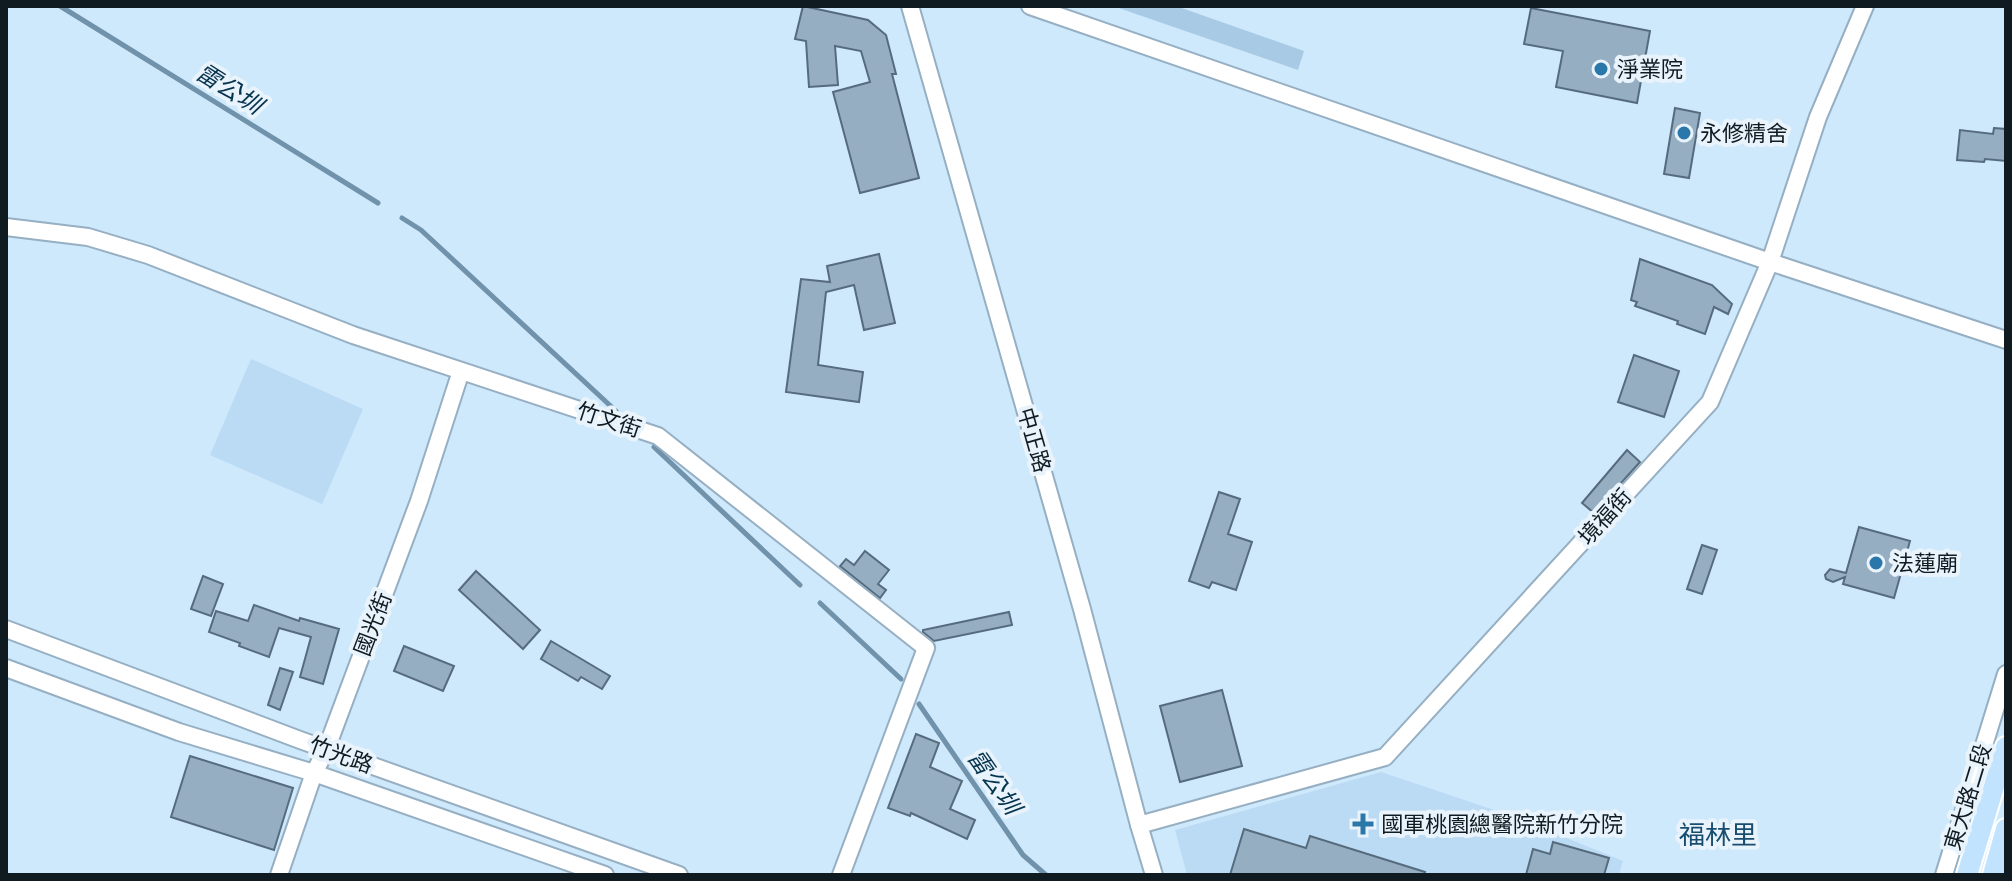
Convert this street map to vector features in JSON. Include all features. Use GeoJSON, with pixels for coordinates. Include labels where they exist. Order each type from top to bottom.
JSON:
{"type":"FeatureCollection","features":[{"type":"Feature","properties":{"kind":"main road","name":"東大路二段"},"geometry":{"type":"LineString","coordinates":[[1967,875],[2006,747]]}},
{"type":"Feature","properties":{"kind":"main road","name":"東大路二段"},"geometry":{"type":"LineString","coordinates":[[1993,875],[2006,829]]}},
{"type":"Feature","properties":{"kind":"street","name":"中正路"},"geometry":{"type":"LineString","coordinates":[[910,6],[1082,609],[1154,875]]}},
{"type":"Feature","properties":{"kind":"street"},"geometry":{"type":"LineString","coordinates":[[1030,6],[1770,262],[2006,340]]}},
{"type":"Feature","properties":{"kind":"street","name":"境福街"},"geometry":{"type":"LineString","coordinates":[[1139,825],[1385,757],[1710,402],[1770,262],[1818,117],[1865,6]]}},
{"type":"Feature","properties":{"kind":"street","name":"竹文街"},"geometry":{"type":"LineString","coordinates":[[6,227],[88,237],[148,255],[353,335],[658,436],[926,648],[841,875]]}},
{"type":"Feature","properties":{"kind":"street","name":"國光街"},"geometry":{"type":"LineString","coordinates":[[279,875],[314,773],[326,750],[419,501],[461,371]]}},
{"type":"Feature","properties":{"kind":"street","name":"竹光路"},"geometry":{"type":"LineString","coordinates":[[6,629],[326,750],[679,875]]}},
{"type":"Feature","properties":{"kind":"street","name":"竹光路"},"geometry":{"type":"LineString","coordinates":[[6,668],[179,732],[314,773],[605,875]]}},
{"type":"Feature","properties":{"kind":"street","name":"東大路二段"},"geometry":{"type":"LineString","coordinates":[[1944,875],[2006,674]]}},
{"type":"Feature","properties":{"kind":"shaded area"},"geometry":{"type":"Polygon","coordinates":[[[1113,6],[1176,6],[1304,51],[1298,70],[1113,6]]]}},
{"type":"Feature","properties":{"kind":"shaded area"},"geometry":{"type":"Polygon","coordinates":[[[251,359],[363,409],[322,504],[210,455],[251,359]]]}},
{"type":"Feature","properties":{"kind":"shaded area","name":"國軍桃園總醫院新竹分院"},"geometry":{"type":"Polygon","coordinates":[[[1381,772],[1518,818],[1623,861],[1619,875],[1187,875],[1175,830],[1381,772]]]}},
{"type":"Feature","properties":{"kind":"building"},"geometry":{"type":"Polygon","coordinates":[[[803,6],[868,20],[886,35],[896,74],[892,74],[919,178],[860,193],[833,92],[870,82],[861,51],[835,46],[838,85],[809,87],[806,41],[795,39],[803,6]]]}},
{"type":"Feature","properties":{"kind":"building","name":"淨業院"},"geometry":{"type":"Polygon","coordinates":[[[1531,8],[1650,31],[1637,103],[1556,87],[1563,51],[1524,44],[1531,8]]]}},
{"type":"Feature","properties":{"kind":"building","name":"永修精舍"},"geometry":{"type":"Polygon","coordinates":[[[1675,108],[1700,113],[1689,178],[1664,174],[1675,108]]]}},
{"type":"Feature","properties":{"kind":"building"},"geometry":{"type":"Polygon","coordinates":[[[1994,128],[2006,129],[2006,161],[1957,160],[1960,130],[1993,134],[1994,128]]]}},
{"type":"Feature","properties":{"kind":"building"},"geometry":{"type":"Polygon","coordinates":[[[879,254],[895,323],[864,330],[854,285],[826,292],[818,365],[863,372],[859,402],[786,392],[801,279],[830,282],[827,266],[879,254]]]}},
{"type":"Feature","properties":{"kind":"building"},"geometry":{"type":"Polygon","coordinates":[[[1640,259],[1712,285],[1732,304],[1728,314],[1714,307],[1705,334],[1635,306],[1637,302],[1631,300],[1640,259]]]}},
{"type":"Feature","properties":{"kind":"building"},"geometry":{"type":"Polygon","coordinates":[[[1634,355],[1679,371],[1664,417],[1618,402],[1634,355]]]}},
{"type":"Feature","properties":{"kind":"building"},"geometry":{"type":"Polygon","coordinates":[[[1627,450],[1640,462],[1594,513],[1582,503],[1627,450]]]}},
{"type":"Feature","properties":{"kind":"building"},"geometry":{"type":"Polygon","coordinates":[[[1219,492],[1240,499],[1228,534],[1252,542],[1236,590],[1212,582],[1209,588],[1189,581],[1219,492]]]}},
{"type":"Feature","properties":{"kind":"building","name":"法蓮廟"},"geometry":{"type":"Polygon","coordinates":[[[1859,527],[1910,541],[1894,598],[1843,584],[1845,577],[1833,582],[1826,579],[1825,575],[1830,569],[1846,573],[1859,527]]]}},
{"type":"Feature","properties":{"kind":"building"},"geometry":{"type":"Polygon","coordinates":[[[1702,545],[1717,550],[1702,594],[1687,589],[1702,545]]]}},
{"type":"Feature","properties":{"kind":"building"},"geometry":{"type":"Polygon","coordinates":[[[865,551],[889,570],[878,584],[886,590],[880,598],[840,566],[846,559],[854,565],[865,551]]]}},
{"type":"Feature","properties":{"kind":"building"},"geometry":{"type":"Polygon","coordinates":[[[476,571],[540,630],[523,649],[459,590],[476,571]]]}},
{"type":"Feature","properties":{"kind":"building"},"geometry":{"type":"Polygon","coordinates":[[[203,576],[223,584],[211,616],[191,609],[203,576]]]}},
{"type":"Feature","properties":{"kind":"building"},"geometry":{"type":"Polygon","coordinates":[[[254,605],[299,621],[300,618],[339,629],[323,684],[300,677],[311,637],[279,628],[269,657],[209,632],[216,611],[248,621],[254,605]]]}},
{"type":"Feature","properties":{"kind":"building"},"geometry":{"type":"Polygon","coordinates":[[[1009,612],[1012,625],[934,641],[923,632],[923,630],[1009,612]]]}},
{"type":"Feature","properties":{"kind":"building"},"geometry":{"type":"Polygon","coordinates":[[[551,641],[610,676],[602,689],[581,677],[578,681],[541,659],[551,641]]]}},
{"type":"Feature","properties":{"kind":"building"},"geometry":{"type":"Polygon","coordinates":[[[404,646],[454,666],[443,691],[394,671],[404,646]]]}},
{"type":"Feature","properties":{"kind":"building"},"geometry":{"type":"Polygon","coordinates":[[[280,668],[293,672],[280,710],[268,705],[280,668]]]}},
{"type":"Feature","properties":{"kind":"building"},"geometry":{"type":"Polygon","coordinates":[[[1222,690],[1242,766],[1180,782],[1160,706],[1222,690]]]}},
{"type":"Feature","properties":{"kind":"building"},"geometry":{"type":"Polygon","coordinates":[[[916,734],[939,743],[930,767],[962,781],[950,809],[975,820],[967,839],[911,813],[910,816],[888,808],[916,734]]]}},
{"type":"Feature","properties":{"kind":"building"},"geometry":{"type":"Polygon","coordinates":[[[190,756],[293,788],[274,850],[171,817],[190,756]]]}},
{"type":"Feature","properties":{"kind":"building"},"geometry":{"type":"Polygon","coordinates":[[[1244,829],[1306,848],[1310,836],[1425,872],[1424,875],[1230,875],[1244,829]]]}},
{"type":"Feature","properties":{"kind":"building"},"geometry":{"type":"Polygon","coordinates":[[[1553,842],[1609,858],[1604,875],[1526,875],[1533,849],[1550,854],[1553,842]]]}},
{"type":"Feature","properties":{"kind":"waterway","name":"雷公圳"},"geometry":{"type":"LineString","coordinates":[[60,6],[378,203]]}},
{"type":"Feature","properties":{"kind":"waterway","name":"雷公圳"},"geometry":{"type":"LineString","coordinates":[[402,218],[421,230],[616,411]]}},
{"type":"Feature","properties":{"kind":"waterway","name":"雷公圳"},"geometry":{"type":"LineString","coordinates":[[654,447],[800,585]]}},
{"type":"Feature","properties":{"kind":"waterway","name":"雷公圳"},"geometry":{"type":"LineString","coordinates":[[820,603],[901,679]]}},
{"type":"Feature","properties":{"kind":"waterway","name":"雷公圳"},"geometry":{"type":"LineString","coordinates":[[919,704],[1023,855],[1046,875]]}},
{"type":"Feature","properties":{"kind":"place","name":"淨業院"},"geometry":{"type":"Point","coordinates":[1601,69]}},
{"type":"Feature","properties":{"kind":"place","name":"永修精舍"},"geometry":{"type":"Point","coordinates":[1684,133]}},
{"type":"Feature","properties":{"kind":"place","name":"法蓮廟"},"geometry":{"type":"Point","coordinates":[1876,563]}},
{"type":"Feature","properties":{"kind":"place","name":"國軍桃園總醫院新竹分院"},"geometry":{"type":"Point","coordinates":[1363,824]}},
{"type":"Feature","properties":{"kind":"district","name":"福林里"},"geometry":{"type":"Point","coordinates":[1718,835]}}]}
